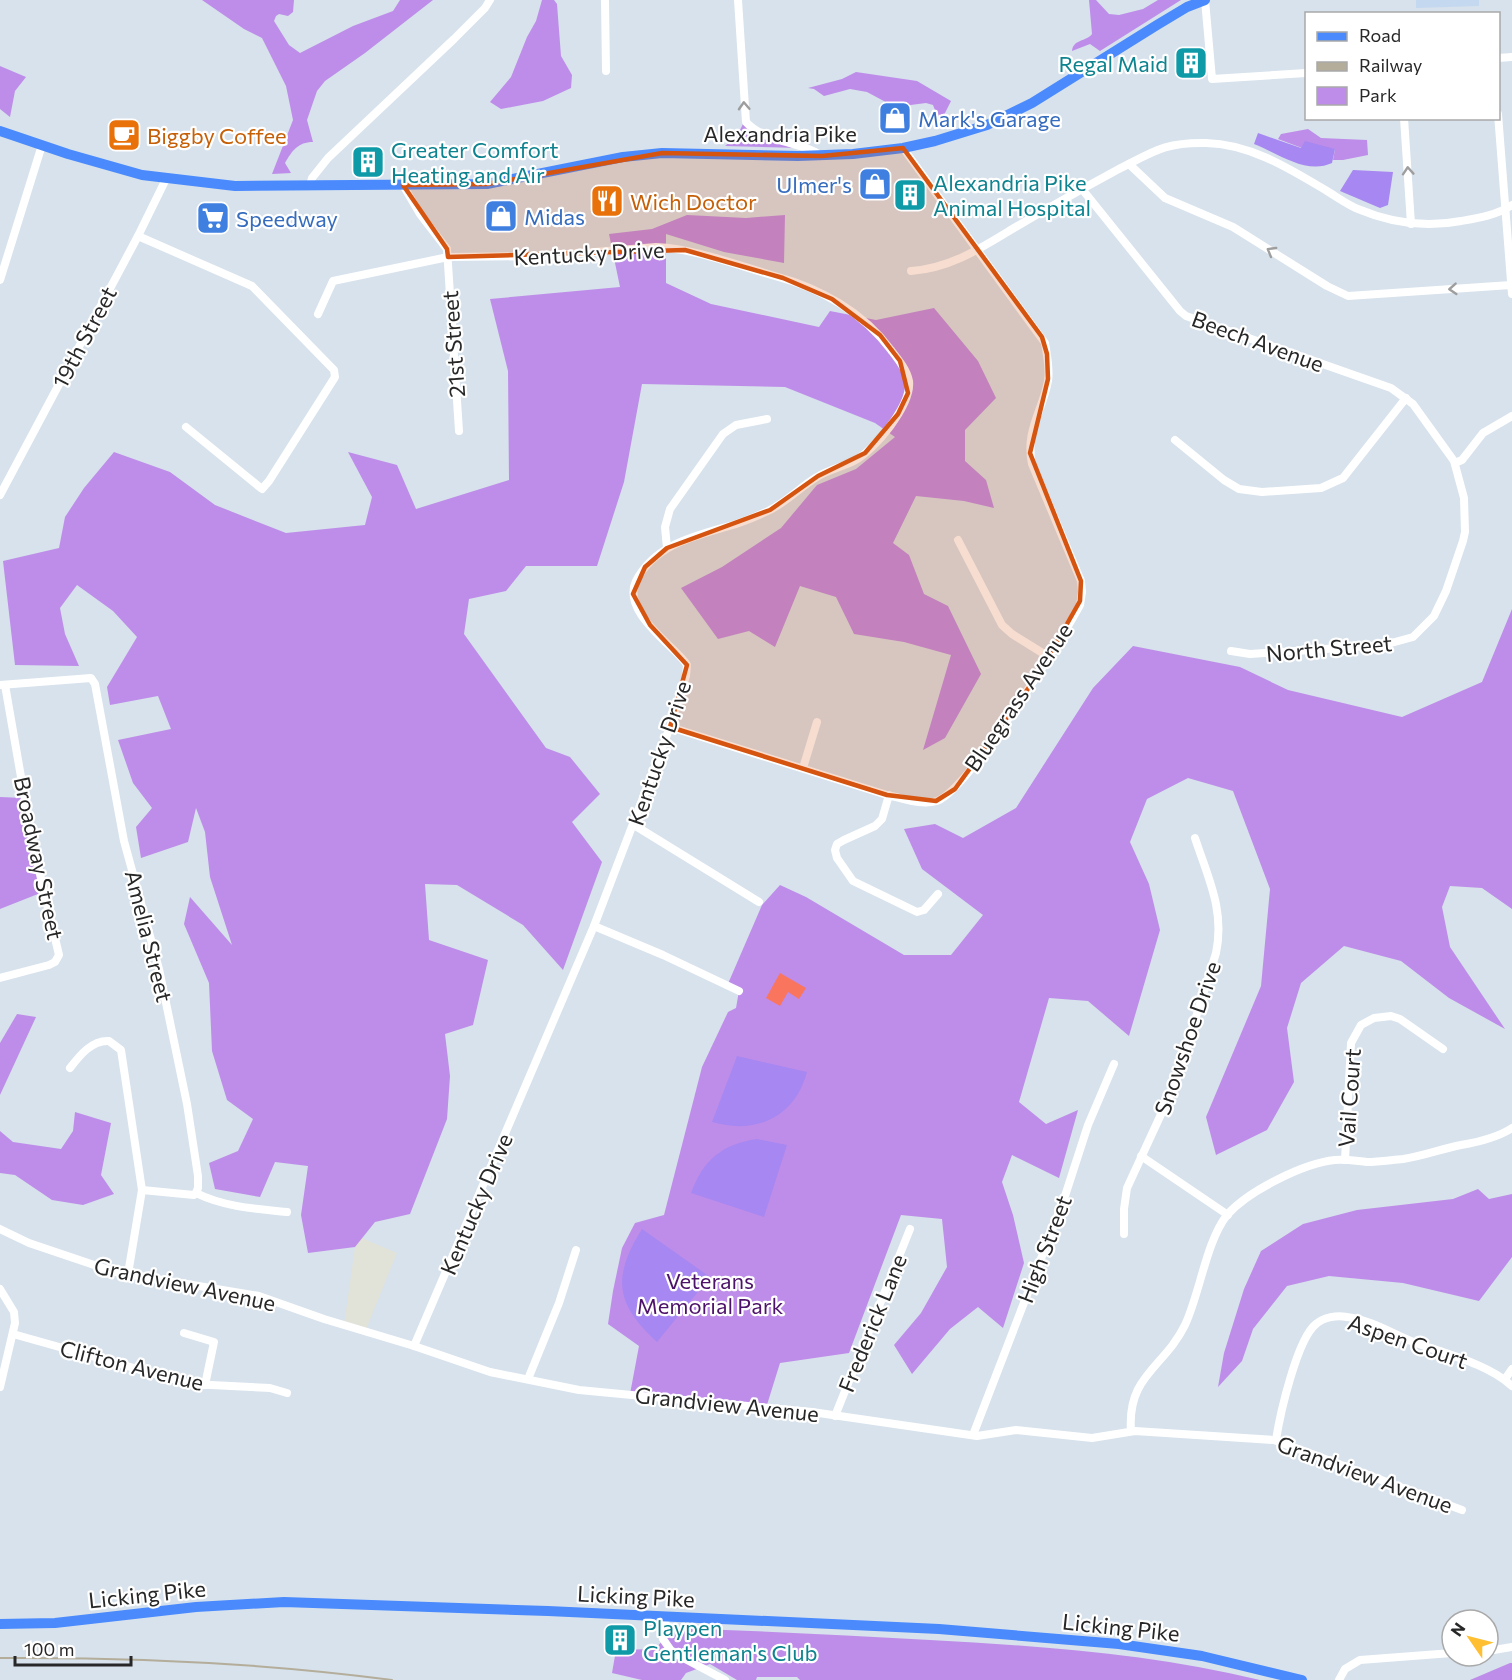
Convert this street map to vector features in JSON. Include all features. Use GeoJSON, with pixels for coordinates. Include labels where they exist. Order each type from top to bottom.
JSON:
{"type":"FeatureCollection","features":[{"type":"Feature","properties":{"kind":"main road","name":"Alexandria Pike"},"geometry":{"type":"LineString","coordinates":[[0,131],[142,176],[235,186],[487,184],[623,157],[678,153],[822,156],[903,148],[987,125],[1014,112],[1167,19],[1205,0]]}},
{"type":"Feature","properties":{"kind":"main road","name":"Licking Pike"},"geometry":{"type":"LineString","coordinates":[[0,1624],[64,1622],[196,1607],[284,1602],[549,1611],[939,1629],[1119,1644],[1202,1656],[1302,1680]]}},
{"type":"Feature","properties":{"kind":"street"},"geometry":{"type":"LineString","coordinates":[[310,185],[314,174],[328,158],[454,39],[490,0]]}},
{"type":"Feature","properties":{"kind":"street"},"geometry":{"type":"LineString","coordinates":[[605,0],[606,71]]}},
{"type":"Feature","properties":{"kind":"street"},"geometry":{"type":"LineString","coordinates":[[738,0],[745,118],[750,127],[762,134],[811,148],[822,156]]}},
{"type":"Feature","properties":{"kind":"street"},"geometry":{"type":"LineString","coordinates":[[1205,0],[1212,78],[1305,73]]}},
{"type":"Feature","properties":{"kind":"street"},"geometry":{"type":"LineString","coordinates":[[1404,120],[1412,224]]}},
{"type":"Feature","properties":{"kind":"street"},"geometry":{"type":"LineString","coordinates":[[1499,120],[1509,207],[1512,294]]}},
{"type":"Feature","properties":{"kind":"street"},"geometry":{"type":"LineString","coordinates":[[911,271],[940,267],[965,257],[1082,189],[1160,147],[1168,145],[1209,143],[1253,152],[1279,162],[1356,208],[1412,224],[1455,222],[1483,217],[1509,207]]}},
{"type":"Feature","properties":{"kind":"street"},"geometry":{"type":"LineString","coordinates":[[0,280],[42,145]]}},
{"type":"Feature","properties":{"kind":"street","name":"Bluegrass Avenue"},"geometry":{"type":"LineString","coordinates":[[670,727],[889,795],[915,802],[932,802],[955,789],[1009,716],[1049,657],[1080,605],[1081,581],[1032,464],[1030,453],[1031,430],[1048,379],[1047,354],[1042,338],[903,148]]}},
{"type":"Feature","properties":{"kind":"street"},"geometry":{"type":"LineString","coordinates":[[1129,164],[1165,198],[1233,227],[1327,286],[1348,296],[1511,285]]}},
{"type":"Feature","properties":{"kind":"street","name":"19th Street"},"geometry":{"type":"LineString","coordinates":[[0,495],[166,179]]}},
{"type":"Feature","properties":{"kind":"street"},"geometry":{"type":"LineString","coordinates":[[403,185],[420,214],[447,249],[448,257]]}},
{"type":"Feature","properties":{"kind":"street","name":"Beech Avenue"},"geometry":{"type":"LineString","coordinates":[[1082,189],[1186,316],[1384,386],[1406,398],[1422,415],[1455,463]]}},
{"type":"Feature","properties":{"kind":"street"},"geometry":{"type":"LineString","coordinates":[[138,236],[252,286],[334,370],[335,377],[269,481],[261,489],[186,427]]}},
{"type":"Feature","properties":{"kind":"street","name":"Kentucky Drive"},"geometry":{"type":"LineString","coordinates":[[318,314],[333,281],[448,257],[546,256],[656,247],[685,250],[783,278],[832,299],[854,312],[880,335],[900,361],[909,383],[905,403],[865,453],[855,460],[818,476],[789,500],[770,510],[739,523],[699,534],[667,548],[645,567],[635,584],[633,594],[636,605],[650,626],[687,665],[686,676],[634,825],[594,926],[414,1346]]}},
{"type":"Feature","properties":{"kind":"street","name":"21st Street"},"geometry":{"type":"LineString","coordinates":[[448,257],[459,431]]}},
{"type":"Feature","properties":{"kind":"street"},"geometry":{"type":"LineString","coordinates":[[1175,440],[1224,480],[1239,489],[1262,492],[1321,488],[1343,478],[1406,398]]}},
{"type":"Feature","properties":{"kind":"street"},"geometry":{"type":"LineString","coordinates":[[1455,463],[1462,460],[1483,433],[1512,416]]}},
{"type":"Feature","properties":{"kind":"street"},"geometry":{"type":"LineString","coordinates":[[667,548],[665,527],[669,512],[723,434],[736,425],[767,419]]}},
{"type":"Feature","properties":{"kind":"street","name":"North Street"},"geometry":{"type":"LineString","coordinates":[[1231,651],[1250,654],[1355,648],[1402,642],[1419,633],[1434,616],[1442,600],[1463,541],[1464,498],[1455,463]]}},
{"type":"Feature","properties":{"kind":"street"},"geometry":{"type":"LineString","coordinates":[[958,540],[1002,625],[1012,634],[1049,657]]}},
{"type":"Feature","properties":{"kind":"street","name":"Amelia Street"},"geometry":{"type":"LineString","coordinates":[[3,685],[87,678],[93,680],[98,693],[124,841],[148,925],[181,1073],[198,1176],[196,1192]]}},
{"type":"Feature","properties":{"kind":"street","name":"Broadway Street"},"geometry":{"type":"LineString","coordinates":[[0,978],[49,965],[59,955],[32,840],[3,685]]}},
{"type":"Feature","properties":{"kind":"street"},"geometry":{"type":"LineString","coordinates":[[803,768],[817,722]]}},
{"type":"Feature","properties":{"kind":"street"},"geometry":{"type":"LineString","coordinates":[[889,795],[882,819],[875,826],[837,844],[835,850],[837,858],[853,881],[917,912],[924,910],[939,894]]}},
{"type":"Feature","properties":{"kind":"street"},"geometry":{"type":"LineString","coordinates":[[634,825],[759,902]]}},
{"type":"Feature","properties":{"kind":"street","name":"Snowshoe Drive"},"geometry":{"type":"LineString","coordinates":[[1124,1234],[1127,1188],[1175,1084],[1220,935],[1219,912],[1195,838]]}},
{"type":"Feature","properties":{"kind":"street"},"geometry":{"type":"LineString","coordinates":[[594,926],[739,991]]}},
{"type":"Feature","properties":{"kind":"street","name":"Vail Court"},"geometry":{"type":"LineString","coordinates":[[1345,1160],[1351,1043],[1361,1025],[1374,1018],[1391,1016],[1400,1019],[1443,1049]]}},
{"type":"Feature","properties":{"kind":"street"},"geometry":{"type":"LineString","coordinates":[[70,1068],[96,1042],[109,1041],[121,1050],[142,1190],[128,1274]]}},
{"type":"Feature","properties":{"kind":"street","name":"High Street"},"geometry":{"type":"LineString","coordinates":[[973,1435],[1064,1199],[1088,1125],[1114,1064]]}},
{"type":"Feature","properties":{"kind":"street"},"geometry":{"type":"LineString","coordinates":[[1131,1431],[1130,1415],[1135,1393],[1150,1370],[1173,1344],[1185,1323],[1212,1245],[1228,1215],[1239,1204],[1266,1186],[1299,1169],[1322,1162],[1407,1158],[1489,1139],[1512,1128]]}},
{"type":"Feature","properties":{"kind":"street"},"geometry":{"type":"LineString","coordinates":[[1142,1156],[1228,1215]]}},
{"type":"Feature","properties":{"kind":"street"},"geometry":{"type":"LineString","coordinates":[[142,1190],[194,1195],[196,1192],[208,1198],[251,1208],[287,1212]]}},
{"type":"Feature","properties":{"kind":"street","name":"Grandview Avenue"},"geometry":{"type":"LineString","coordinates":[[0,1229],[63,1255],[128,1274],[259,1296],[490,1372],[579,1390],[717,1402],[984,1436],[1016,1430],[1092,1438],[1131,1431],[1276,1440],[1462,1510]]}},
{"type":"Feature","properties":{"kind":"street","name":"Frederick Lane"},"geometry":{"type":"LineString","coordinates":[[835,1416],[909,1229]]}},
{"type":"Feature","properties":{"kind":"street"},"geometry":{"type":"LineString","coordinates":[[528,1379],[559,1303],[576,1250]]}},
{"type":"Feature","properties":{"kind":"street"},"geometry":{"type":"LineString","coordinates":[[0,1289],[15,1316],[0,1387]]}},
{"type":"Feature","properties":{"kind":"street","name":"Aspen Court"},"geometry":{"type":"LineString","coordinates":[[1276,1440],[1290,1379],[1305,1336],[1316,1323],[1330,1317],[1346,1316],[1366,1322],[1471,1362],[1509,1382]]}},
{"type":"Feature","properties":{"kind":"street"},"geometry":{"type":"LineString","coordinates":[[184,1333],[214,1342],[205,1385]]}},
{"type":"Feature","properties":{"kind":"street","name":"Clifton Avenue"},"geometry":{"type":"LineString","coordinates":[[13,1334],[191,1384],[270,1388],[287,1393]]}},
{"type":"Feature","properties":{"kind":"street"},"geometry":{"type":"LineString","coordinates":[[1509,1382],[1512,1369]]}},
{"type":"Feature","properties":{"kind":"street"},"geometry":{"type":"LineString","coordinates":[[666,1617],[663,1639],[672,1652],[725,1680]]}},
{"type":"Feature","properties":{"kind":"street"},"geometry":{"type":"LineString","coordinates":[[1339,1680],[1345,1669],[1360,1660],[1440,1654]]}},
{"type":"Feature","properties":{"kind":"highlighted area"},"geometry":{"type":"Polygon","coordinates":[[[903,148],[1042,337],[1047,354],[1048,379],[1030,453],[1081,581],[1080,601],[1038,675],[982,754],[955,789],[936,801],[887,795],[670,727],[687,665],[650,625],[633,594],[645,567],[667,548],[770,510],[818,476],[865,453],[898,414],[908,393],[900,361],[880,335],[832,299],[783,278],[685,250],[448,257],[447,249],[403,185],[487,184],[662,153],[822,156],[903,148]]]}},
{"type":"Feature","properties":{"kind":"shaded area"},"geometry":{"type":"Polygon","coordinates":[[[1416,0],[1479,0],[1479,6],[1416,8],[1416,0]]]}},
{"type":"Feature","properties":{"kind":"shaded area"},"geometry":{"type":"Polygon","coordinates":[[[1258,133],[1301,148],[1305,141],[1335,149],[1332,163],[1312,166],[1292,161],[1254,144],[1258,133]]]}},
{"type":"Feature","properties":{"kind":"shaded area"},"geometry":{"type":"Polygon","coordinates":[[[1353,170],[1393,172],[1388,205],[1380,208],[1340,191],[1353,170]]]}},
{"type":"Feature","properties":{"kind":"shaded area"},"geometry":{"type":"Polygon","coordinates":[[[780,973],[806,988],[799,999],[788,992],[780,1006],[766,998],[780,973]]]}},
{"type":"Feature","properties":{"kind":"shaded area"},"geometry":{"type":"Polygon","coordinates":[[[737,1056],[807,1072],[793,1101],[772,1119],[744,1126],[712,1122],[737,1056]]]}},
{"type":"Feature","properties":{"kind":"shaded area"},"geometry":{"type":"Polygon","coordinates":[[[757,1139],[787,1145],[764,1217],[691,1193],[701,1171],[715,1156],[734,1145],[757,1139]]]}},
{"type":"Feature","properties":{"kind":"shaded area"},"geometry":{"type":"Polygon","coordinates":[[[642,1229],[710,1277],[657,1342],[633,1315],[622,1289],[622,1276],[626,1262],[642,1229]]]}},
{"type":"Feature","properties":{"kind":"shaded area"},"geometry":{"type":"Polygon","coordinates":[[[362,1238],[397,1253],[365,1332],[344,1325],[355,1247],[362,1238]]]}},
{"type":"Feature","properties":{"kind":"green space"},"geometry":{"type":"Polygon","coordinates":[[[202,0],[294,0],[293,12],[288,16],[279,14],[274,21],[289,45],[300,53],[353,26],[393,11],[400,0],[433,0],[325,81],[317,91],[307,120],[313,142],[299,145],[290,155],[285,163],[291,173],[272,174],[293,120],[286,86],[262,38],[244,29],[202,0]]]}},
{"type":"Feature","properties":{"kind":"green space"},"geometry":{"type":"Polygon","coordinates":[[[542,0],[554,0],[557,4],[561,56],[572,75],[571,88],[543,101],[501,109],[490,102],[511,77],[536,21],[542,0]]]}},
{"type":"Feature","properties":{"kind":"green space"},"geometry":{"type":"Polygon","coordinates":[[[1089,0],[1096,0],[1109,14],[1119,15],[1143,9],[1158,0],[1181,0],[1100,51],[1090,44],[1072,51],[1077,42],[1092,34],[1089,0]]]}},
{"type":"Feature","properties":{"kind":"green space"},"geometry":{"type":"Polygon","coordinates":[[[0,66],[26,77],[15,91],[10,117],[0,109],[0,66]]]}},
{"type":"Feature","properties":{"kind":"green space"},"geometry":{"type":"Polygon","coordinates":[[[856,72],[917,81],[951,101],[940,123],[933,105],[926,103],[895,107],[867,92],[850,89],[824,96],[808,88],[842,79],[856,72]]]}},
{"type":"Feature","properties":{"kind":"green space"},"geometry":{"type":"Polygon","coordinates":[[[743,124],[755,134],[800,148],[725,146],[737,136],[743,124]]]}},
{"type":"Feature","properties":{"kind":"green space"},"geometry":{"type":"Polygon","coordinates":[[[1308,129],[1321,138],[1367,140],[1368,155],[1333,160],[1335,149],[1302,148],[1278,139],[1281,134],[1308,129]]]}},
{"type":"Feature","properties":{"kind":"green space"},"geometry":{"type":"Polygon","coordinates":[[[687,215],[746,218],[785,215],[784,263],[724,252],[666,234],[666,283],[711,304],[819,327],[830,311],[876,320],[934,308],[978,361],[996,398],[965,430],[965,461],[986,480],[994,508],[964,501],[916,496],[893,543],[909,555],[924,594],[948,606],[981,674],[945,738],[923,750],[951,655],[904,642],[854,634],[836,597],[800,586],[775,647],[749,631],[718,639],[681,588],[722,567],[781,528],[817,485],[856,469],[895,437],[875,423],[785,387],[642,384],[624,482],[597,566],[526,566],[506,591],[469,599],[464,634],[546,748],[570,757],[600,794],[572,822],[602,862],[563,970],[523,925],[457,885],[425,884],[429,940],[488,960],[473,1025],[445,1034],[450,1076],[447,1119],[410,1214],[375,1222],[355,1247],[308,1253],[301,1215],[308,1166],[275,1162],[260,1197],[215,1189],[209,1163],[238,1151],[253,1119],[227,1100],[212,1051],[209,983],[184,924],[190,897],[232,945],[210,877],[205,832],[196,808],[188,842],[141,858],[136,827],[152,808],[133,783],[118,740],[171,729],[158,696],[110,705],[107,687],[137,637],[113,611],[77,585],[60,608],[65,634],[79,666],[15,665],[3,561],[59,548],[65,517],[84,488],[114,452],[170,472],[215,505],[286,533],[365,525],[372,497],[348,452],[397,465],[416,509],[509,480],[508,371],[490,299],[620,287],[609,234],[652,229],[687,215]]]}},
{"type":"Feature","properties":{"kind":"green space","name":"Veterans Memorial Park"},"geometry":{"type":"Polygon","coordinates":[[[1512,609],[1512,909],[1482,888],[1450,886],[1442,907],[1450,947],[1505,1029],[1449,998],[1401,961],[1344,946],[1301,983],[1287,1028],[1294,1082],[1267,1130],[1216,1155],[1206,1117],[1261,986],[1270,889],[1233,791],[1188,778],[1147,799],[1130,842],[1149,884],[1160,930],[1129,1036],[1088,1001],[1049,998],[1019,1102],[1046,1124],[1078,1110],[1059,1178],[1012,1155],[1002,1182],[1013,1215],[1024,1263],[1003,1328],[978,1307],[950,1329],[912,1374],[894,1345],[921,1313],[947,1267],[942,1219],[901,1215],[849,1353],[780,1363],[766,1408],[630,1394],[639,1346],[608,1324],[622,1248],[635,1223],[664,1215],[702,1067],[728,1012],[736,1008],[739,991],[727,986],[762,905],[780,885],[806,897],[904,955],[951,955],[983,915],[922,869],[904,829],[935,824],[963,838],[1016,808],[1093,688],[1133,646],[1240,667],[1288,690],[1402,717],[1482,682],[1512,609]]]}},
{"type":"Feature","properties":{"kind":"green space"},"geometry":{"type":"Polygon","coordinates":[[[0,797],[24,798],[43,892],[0,909],[0,797]]]}},
{"type":"Feature","properties":{"kind":"green space"},"geometry":{"type":"Polygon","coordinates":[[[17,1014],[36,1017],[0,1095],[0,1043],[17,1014]]]}},
{"type":"Feature","properties":{"kind":"green space"},"geometry":{"type":"Polygon","coordinates":[[[75,1112],[111,1123],[101,1175],[114,1194],[83,1205],[52,1200],[15,1175],[0,1173],[0,1131],[13,1142],[61,1149],[73,1131],[75,1112]]]}},
{"type":"Feature","properties":{"kind":"green space"},"geometry":{"type":"Polygon","coordinates":[[[1478,1189],[1489,1199],[1512,1194],[1512,1257],[1479,1301],[1403,1283],[1329,1276],[1287,1286],[1253,1329],[1242,1361],[1218,1387],[1224,1353],[1244,1289],[1261,1251],[1303,1224],[1357,1210],[1453,1199],[1478,1189]]]}},
{"type":"Feature","properties":{"kind":"green space"},"geometry":{"type":"Polygon","coordinates":[[[674,1628],[866,1636],[1055,1648],[1178,1664],[1260,1680],[800,1680],[797,1677],[757,1677],[756,1680],[737,1680],[710,1664],[686,1673],[681,1680],[642,1680],[612,1673],[616,1650],[655,1649],[674,1628]]]}},
{"type":"Feature","properties":{"kind":"green space"},"geometry":{"type":"Polygon","coordinates":[[[1512,1663],[1512,1680],[1470,1680],[1500,1668],[1512,1663]]]}},
{"type":"Feature","properties":{"kind":"railway"},"geometry":{"type":"LineString","coordinates":[[0,1658],[196,1662],[294,1669],[392,1680]]}},
{"type":"Feature","properties":{"kind":"place","name":"Regal Maid"},"geometry":{"type":"Point","coordinates":[1191,63]}},
{"type":"Feature","properties":{"kind":"place","name":"Mark's Garage"},"geometry":{"type":"Point","coordinates":[895,118]}},
{"type":"Feature","properties":{"kind":"place","name":"Biggby Coffee"},"geometry":{"type":"Point","coordinates":[124,135]}},
{"type":"Feature","properties":{"kind":"place","name":"Greater Comfort Heating and Air"},"geometry":{"type":"Point","coordinates":[368,162]}},
{"type":"Feature","properties":{"kind":"place","name":"Ulmer's"},"geometry":{"type":"Point","coordinates":[875,184]}},
{"type":"Feature","properties":{"kind":"place","name":"Alexandria Pike Animal Hospital"},"geometry":{"type":"Point","coordinates":[910,195]}},
{"type":"Feature","properties":{"kind":"place","name":"Wich Doctor"},"geometry":{"type":"Point","coordinates":[607,201]}},
{"type":"Feature","properties":{"kind":"place","name":"Midas"},"geometry":{"type":"Point","coordinates":[501,216]}},
{"type":"Feature","properties":{"kind":"place","name":"Speedway"},"geometry":{"type":"Point","coordinates":[213,218]}},
{"type":"Feature","properties":{"kind":"place","name":"Playpen Gentleman's Club"},"geometry":{"type":"Point","coordinates":[620,1640]}}]}
